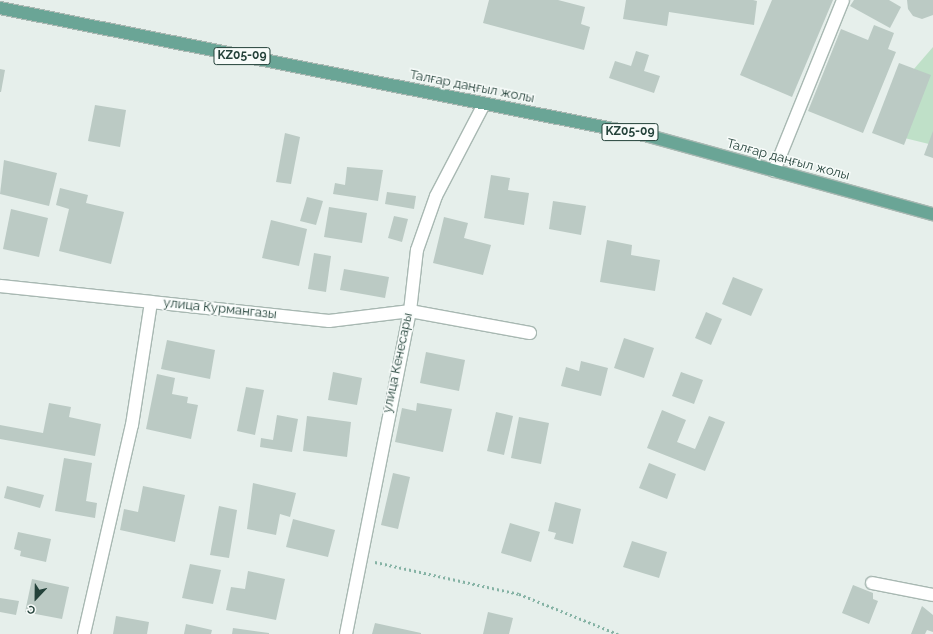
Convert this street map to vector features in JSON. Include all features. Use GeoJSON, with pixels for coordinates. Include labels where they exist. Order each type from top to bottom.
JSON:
{"type":"FeatureCollection","features":[{"type":"Feature","properties":{"kind":"main road","name":"Талғар даңғыл жолы"},"geometry":{"type":"LineString","coordinates":[[0,8],[649,136],[933,214]]}},
{"type":"Feature","properties":{"kind":"street"},"geometry":{"type":"LineString","coordinates":[[774,171],[843,0]]}},
{"type":"Feature","properties":{"kind":"street","name":"улица Кенесары"},"geometry":{"type":"LineString","coordinates":[[346,634],[410,311],[417,250],[436,196],[484,104]]}},
{"type":"Feature","properties":{"kind":"street"},"geometry":{"type":"LineString","coordinates":[[0,286],[151,302]]}},
{"type":"Feature","properties":{"kind":"street","name":"улица Курмангазы"},"geometry":{"type":"LineString","coordinates":[[84,634],[132,425],[151,302],[329,321],[410,311],[530,333]]}},
{"type":"Feature","properties":{"kind":"street"},"geometry":{"type":"LineString","coordinates":[[872,583],[933,595]]}},
{"type":"Feature","properties":{"kind":"path"},"geometry":{"type":"LineString","coordinates":[[360,559],[518,594],[618,634]]}},
{"type":"Feature","properties":{"kind":"green space"},"geometry":{"type":"Polygon","coordinates":[[[933,47],[933,145],[880,132],[894,92],[933,47]]]}},
{"type":"Feature","properties":{"kind":"building"},"geometry":{"type":"Polygon","coordinates":[[[489,0],[558,0],[585,7],[581,24],[590,27],[584,50],[483,23],[489,0]]]}},
{"type":"Feature","properties":{"kind":"building"},"geometry":{"type":"Polygon","coordinates":[[[626,0],[757,1],[754,25],[669,12],[667,26],[623,19],[626,0]]]}},
{"type":"Feature","properties":{"kind":"building"},"geometry":{"type":"Polygon","coordinates":[[[772,0],[833,0],[792,97],[740,75],[772,0]]]}},
{"type":"Feature","properties":{"kind":"building"},"geometry":{"type":"Polygon","coordinates":[[[854,0],[889,0],[901,7],[890,28],[850,6],[854,0]]]}},
{"type":"Feature","properties":{"kind":"building"},"geometry":{"type":"Polygon","coordinates":[[[907,0],[933,0],[933,15],[922,19],[913,16],[908,9],[907,0]]]}},
{"type":"Feature","properties":{"kind":"building"},"geometry":{"type":"Polygon","coordinates":[[[874,25],[894,33],[888,49],[896,52],[863,133],[808,111],[841,29],[868,40],[874,25]]]}},
{"type":"Feature","properties":{"kind":"building"},"geometry":{"type":"Polygon","coordinates":[[[636,51],[649,55],[644,71],[660,76],[654,93],[609,78],[615,61],[631,66],[636,51]]]}},
{"type":"Feature","properties":{"kind":"building"},"geometry":{"type":"Polygon","coordinates":[[[899,63],[931,75],[904,145],[872,133],[899,63]]]}},
{"type":"Feature","properties":{"kind":"building"},"geometry":{"type":"Polygon","coordinates":[[[0,69],[5,70],[1,92],[0,92],[0,69]]]}},
{"type":"Feature","properties":{"kind":"building"},"geometry":{"type":"Polygon","coordinates":[[[95,105],[126,110],[120,147],[88,141],[95,105]]]}},
{"type":"Feature","properties":{"kind":"building"},"geometry":{"type":"Polygon","coordinates":[[[933,131],[933,158],[924,155],[933,131]]]}},
{"type":"Feature","properties":{"kind":"building"},"geometry":{"type":"Polygon","coordinates":[[[285,133],[300,137],[291,184],[276,182],[285,133]]]}},
{"type":"Feature","properties":{"kind":"building"},"geometry":{"type":"Polygon","coordinates":[[[4,160],[57,173],[49,206],[0,194],[4,160]]]}},
{"type":"Feature","properties":{"kind":"building"},"geometry":{"type":"Polygon","coordinates":[[[347,167],[383,170],[378,201],[333,194],[335,183],[345,185],[347,167]]]}},
{"type":"Feature","properties":{"kind":"building"},"geometry":{"type":"Polygon","coordinates":[[[491,175],[510,178],[508,190],[529,193],[524,225],[484,218],[491,175]]]}},
{"type":"Feature","properties":{"kind":"building"},"geometry":{"type":"Polygon","coordinates":[[[60,188],[88,195],[86,203],[124,212],[111,264],[59,251],[69,209],[56,205],[60,188]]]}},
{"type":"Feature","properties":{"kind":"building"},"geometry":{"type":"Polygon","coordinates":[[[387,192],[416,196],[414,209],[385,204],[387,192]]]}},
{"type":"Feature","properties":{"kind":"building"},"geometry":{"type":"Polygon","coordinates":[[[307,197],[323,201],[316,225],[300,221],[307,197]]]}},
{"type":"Feature","properties":{"kind":"building"},"geometry":{"type":"Polygon","coordinates":[[[553,201],[586,206],[581,235],[549,229],[553,201]]]}},
{"type":"Feature","properties":{"kind":"building"},"geometry":{"type":"Polygon","coordinates":[[[329,207],[367,213],[362,243],[324,237],[329,207]]]}},
{"type":"Feature","properties":{"kind":"building"},"geometry":{"type":"Polygon","coordinates":[[[11,209],[48,218],[39,257],[3,249],[11,209]]]}},
{"type":"Feature","properties":{"kind":"building"},"geometry":{"type":"Polygon","coordinates":[[[394,216],[408,219],[402,242],[388,238],[394,216]]]}},
{"type":"Feature","properties":{"kind":"building"},"geometry":{"type":"Polygon","coordinates":[[[444,217],[468,223],[464,238],[491,245],[483,275],[433,263],[444,217]]]}},
{"type":"Feature","properties":{"kind":"building"},"geometry":{"type":"Polygon","coordinates":[[[271,220],[307,229],[299,266],[262,258],[271,220]]]}},
{"type":"Feature","properties":{"kind":"building"},"geometry":{"type":"Polygon","coordinates":[[[607,240],[632,245],[631,255],[660,260],[655,291],[600,282],[607,240]]]}},
{"type":"Feature","properties":{"kind":"building"},"geometry":{"type":"Polygon","coordinates":[[[314,253],[331,256],[326,292],[308,289],[314,253]]]}},
{"type":"Feature","properties":{"kind":"building"},"geometry":{"type":"Polygon","coordinates":[[[344,269],[389,277],[385,298],[340,290],[344,269]]]}},
{"type":"Feature","properties":{"kind":"building"},"geometry":{"type":"Polygon","coordinates":[[[733,277],[763,289],[751,316],[722,304],[733,277]]]}},
{"type":"Feature","properties":{"kind":"building"},"geometry":{"type":"Polygon","coordinates":[[[706,312],[722,319],[711,345],[695,338],[706,312]]]}},
{"type":"Feature","properties":{"kind":"building"},"geometry":{"type":"Polygon","coordinates":[[[624,338],[654,348],[644,378],[614,368],[624,338]]]}},
{"type":"Feature","properties":{"kind":"building"},"geometry":{"type":"Polygon","coordinates":[[[167,340],[215,350],[210,379],[161,369],[167,340]]]}},
{"type":"Feature","properties":{"kind":"building"},"geometry":{"type":"Polygon","coordinates":[[[426,352],[465,360],[459,391],[420,383],[426,352]]]}},
{"type":"Feature","properties":{"kind":"building"},"geometry":{"type":"Polygon","coordinates":[[[581,361],[608,368],[601,396],[561,386],[566,367],[579,371],[581,361]]]}},
{"type":"Feature","properties":{"kind":"building"},"geometry":{"type":"Polygon","coordinates":[[[333,372],[362,378],[357,405],[328,400],[333,372]]]}},
{"type":"Feature","properties":{"kind":"building"},"geometry":{"type":"Polygon","coordinates":[[[681,372],[703,380],[694,404],[672,396],[681,372]]]}},
{"type":"Feature","properties":{"kind":"building"},"geometry":{"type":"Polygon","coordinates":[[[157,374],[175,378],[172,394],[188,397],[187,403],[198,405],[191,439],[146,429],[157,374]]]}},
{"type":"Feature","properties":{"kind":"building"},"geometry":{"type":"Polygon","coordinates":[[[246,387],[264,390],[255,435],[237,431],[246,387]]]}},
{"type":"Feature","properties":{"kind":"building"},"geometry":{"type":"Polygon","coordinates":[[[49,403],[71,407],[69,417],[101,424],[95,456],[0,439],[0,425],[43,433],[49,403]]]}},
{"type":"Feature","properties":{"kind":"building"},"geometry":{"type":"Polygon","coordinates":[[[417,403],[452,409],[443,452],[395,442],[402,408],[416,411],[417,403]]]}},
{"type":"Feature","properties":{"kind":"building"},"geometry":{"type":"Polygon","coordinates":[[[662,410],[686,420],[677,442],[695,449],[709,416],[725,422],[705,471],[647,448],[662,410]]]}},
{"type":"Feature","properties":{"kind":"building"},"geometry":{"type":"Polygon","coordinates":[[[496,412],[513,416],[504,455],[487,451],[496,412]]]}},
{"type":"Feature","properties":{"kind":"building"},"geometry":{"type":"Polygon","coordinates":[[[277,415],[298,419],[292,452],[260,447],[261,438],[273,440],[277,415]]]}},
{"type":"Feature","properties":{"kind":"building"},"geometry":{"type":"Polygon","coordinates":[[[307,416],[351,422],[347,457],[303,451],[307,416]]]}},
{"type":"Feature","properties":{"kind":"building"},"geometry":{"type":"Polygon","coordinates":[[[519,417],[549,423],[541,464],[511,458],[519,417]]]}},
{"type":"Feature","properties":{"kind":"building"},"geometry":{"type":"Polygon","coordinates":[[[64,458],[92,463],[86,501],[97,503],[95,518],[55,511],[64,458]]]}},
{"type":"Feature","properties":{"kind":"building"},"geometry":{"type":"Polygon","coordinates":[[[649,463],[676,474],[667,499],[639,488],[649,463]]]}},
{"type":"Feature","properties":{"kind":"building"},"geometry":{"type":"Polygon","coordinates":[[[393,473],[410,477],[398,529],[381,525],[393,473]]]}},
{"type":"Feature","properties":{"kind":"building"},"geometry":{"type":"Polygon","coordinates":[[[253,483],[296,493],[290,517],[280,514],[276,535],[247,529],[253,483]]]}},
{"type":"Feature","properties":{"kind":"building"},"geometry":{"type":"Polygon","coordinates":[[[7,486],[44,495],[40,508],[4,498],[7,486]]]}},
{"type":"Feature","properties":{"kind":"building"},"geometry":{"type":"Polygon","coordinates":[[[143,486],[185,495],[175,542],[120,530],[124,509],[138,512],[143,486]]]}},
{"type":"Feature","properties":{"kind":"building"},"geometry":{"type":"Polygon","coordinates":[[[555,502],[581,509],[573,544],[554,539],[556,533],[548,531],[555,502]]]}},
{"type":"Feature","properties":{"kind":"building"},"geometry":{"type":"Polygon","coordinates":[[[219,506],[237,510],[229,558],[210,555],[219,506]]]}},
{"type":"Feature","properties":{"kind":"building"},"geometry":{"type":"Polygon","coordinates":[[[293,519],[335,530],[328,557],[286,547],[293,519]]]}},
{"type":"Feature","properties":{"kind":"building"},"geometry":{"type":"Polygon","coordinates":[[[510,523],[540,532],[531,562],[501,553],[510,523]]]}},
{"type":"Feature","properties":{"kind":"building"},"geometry":{"type":"Polygon","coordinates":[[[18,532],[51,539],[46,562],[20,556],[21,551],[14,549],[18,532]]]}},
{"type":"Feature","properties":{"kind":"building"},"geometry":{"type":"Polygon","coordinates":[[[632,541],[667,552],[659,578],[623,567],[632,541]]]}},
{"type":"Feature","properties":{"kind":"building"},"geometry":{"type":"Polygon","coordinates":[[[190,564],[221,570],[213,604],[182,598],[190,564]]]}},
{"type":"Feature","properties":{"kind":"building"},"geometry":{"type":"Polygon","coordinates":[[[248,571],[285,579],[276,620],[226,610],[231,587],[245,589],[248,571]]]}},
{"type":"Feature","properties":{"kind":"building"},"geometry":{"type":"Polygon","coordinates":[[[32,579],[69,587],[62,619],[25,612],[32,579]]]}},
{"type":"Feature","properties":{"kind":"building"},"geometry":{"type":"Polygon","coordinates":[[[853,585],[873,593],[873,599],[878,601],[869,624],[842,613],[853,585]]]}},
{"type":"Feature","properties":{"kind":"building"},"geometry":{"type":"Polygon","coordinates":[[[0,598],[19,601],[16,615],[0,612],[0,598]]]}},
{"type":"Feature","properties":{"kind":"building"},"geometry":{"type":"Polygon","coordinates":[[[922,606],[933,615],[933,632],[927,630],[925,634],[911,634],[922,606]]]}},
{"type":"Feature","properties":{"kind":"building"},"geometry":{"type":"Polygon","coordinates":[[[488,612],[513,618],[509,634],[483,634],[488,612]]]}},
{"type":"Feature","properties":{"kind":"building"},"geometry":{"type":"Polygon","coordinates":[[[116,616],[149,622],[147,634],[113,634],[116,616]]]}},
{"type":"Feature","properties":{"kind":"building"},"geometry":{"type":"Polygon","coordinates":[[[375,623],[421,633],[421,634],[372,634],[375,623]]]}},
{"type":"Feature","properties":{"kind":"building"},"geometry":{"type":"Polygon","coordinates":[[[186,624],[212,630],[211,634],[184,634],[186,624]]]}},
{"type":"Feature","properties":{"kind":"building"},"geometry":{"type":"Polygon","coordinates":[[[233,628],[269,633],[269,634],[232,634],[233,628]]]}}]}
